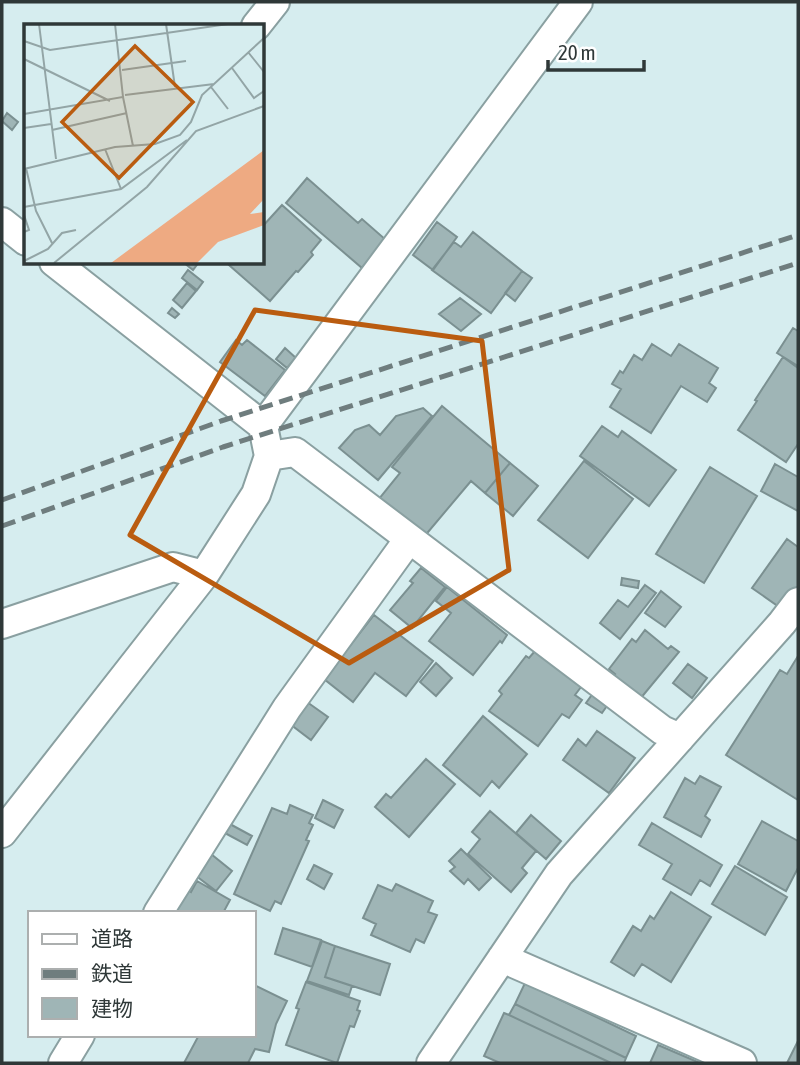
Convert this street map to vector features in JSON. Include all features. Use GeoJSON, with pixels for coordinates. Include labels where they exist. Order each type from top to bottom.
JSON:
{"type":"FeatureCollection","features":[{"type":"Feature","properties":{"kind":"street"},"geometry":{"type":"LineString","coordinates":[[258,24],[275,2]]}},
{"type":"Feature","properties":{"kind":"street"},"geometry":{"type":"LineString","coordinates":[[264,426],[567,6]]}},
{"type":"Feature","properties":{"kind":"street"},"geometry":{"type":"LineString","coordinates":[[2,222],[24,239]]}},
{"type":"Feature","properties":{"kind":"street"},"geometry":{"type":"LineString","coordinates":[[2,833],[204,575],[256,494],[269,456],[264,426],[65,266]]}},
{"type":"Feature","properties":{"kind":"street"},"geometry":{"type":"LineString","coordinates":[[269,456],[295,452],[662,730],[680,738]]}},
{"type":"Feature","properties":{"kind":"street"},"geometry":{"type":"LineString","coordinates":[[159,911],[287,709],[409,539]]}},
{"type":"Feature","properties":{"kind":"street"},"geometry":{"type":"LineString","coordinates":[[2,624],[173,567],[204,575]]}},
{"type":"Feature","properties":{"kind":"street"},"geometry":{"type":"LineString","coordinates":[[431,1063],[559,874],[798,602]]}},
{"type":"Feature","properties":{"kind":"street"},"geometry":{"type":"LineString","coordinates":[[502,958],[741,1063]]}},
{"type":"Feature","properties":{"kind":"street"},"geometry":{"type":"LineString","coordinates":[[63,1063],[79,1037]]}},
{"type":"Feature","properties":{"kind":"highlighted area"},"geometry":{"type":"Polygon","coordinates":[[[255,310],[482,341],[509,570],[349,663],[130,535],[255,310]]]}},
{"type":"Feature","properties":{"kind":"building"},"geometry":{"type":"Polygon","coordinates":[[[7,113],[18,122],[12,130],[2,121],[7,113]]]}},
{"type":"Feature","properties":{"kind":"building"},"geometry":{"type":"Polygon","coordinates":[[[307,178],[358,223],[362,219],[386,240],[362,268],[286,203],[307,178]]]}},
{"type":"Feature","properties":{"kind":"building"},"geometry":{"type":"Polygon","coordinates":[[[282,205],[321,240],[311,252],[313,255],[270,301],[229,265],[264,264],[264,225],[282,205]]]}},
{"type":"Feature","properties":{"kind":"building"},"geometry":{"type":"Polygon","coordinates":[[[437,222],[457,237],[433,270],[413,255],[437,222]]]}},
{"type":"Feature","properties":{"kind":"building"},"geometry":{"type":"Polygon","coordinates":[[[473,232],[522,271],[491,313],[432,270],[454,242],[461,247],[473,232]]]}},
{"type":"Feature","properties":{"kind":"building"},"geometry":{"type":"Polygon","coordinates":[[[186,264],[198,264],[193,270],[186,264]]]}},
{"type":"Feature","properties":{"kind":"building"},"geometry":{"type":"Polygon","coordinates":[[[188,270],[203,282],[197,290],[182,278],[188,270]]]}},
{"type":"Feature","properties":{"kind":"building"},"geometry":{"type":"Polygon","coordinates":[[[522,271],[532,278],[515,301],[505,293],[522,271]]]}},
{"type":"Feature","properties":{"kind":"building"},"geometry":{"type":"Polygon","coordinates":[[[187,283],[196,291],[182,308],[173,300],[187,283]]]}},
{"type":"Feature","properties":{"kind":"building"},"geometry":{"type":"Polygon","coordinates":[[[460,298],[481,314],[461,331],[439,314],[460,298]]]}},
{"type":"Feature","properties":{"kind":"building"},"geometry":{"type":"Polygon","coordinates":[[[172,308],[179,314],[175,318],[168,313],[172,308]]]}},
{"type":"Feature","properties":{"kind":"building"},"geometry":{"type":"Polygon","coordinates":[[[793,328],[798,331],[798,366],[777,353],[793,328]]]}},
{"type":"Feature","properties":{"kind":"building"},"geometry":{"type":"Polygon","coordinates":[[[236,340],[242,345],[247,340],[285,370],[265,396],[220,362],[236,340]]]}},
{"type":"Feature","properties":{"kind":"building"},"geometry":{"type":"Polygon","coordinates":[[[652,344],[671,356],[679,344],[718,368],[709,383],[716,388],[707,402],[681,386],[651,433],[610,407],[621,389],[612,384],[620,371],[623,373],[634,355],[642,360],[652,344]]]}},
{"type":"Feature","properties":{"kind":"building"},"geometry":{"type":"Polygon","coordinates":[[[285,348],[296,358],[287,368],[276,359],[285,348]]]}},
{"type":"Feature","properties":{"kind":"building"},"geometry":{"type":"Polygon","coordinates":[[[783,357],[798,368],[798,444],[786,462],[738,430],[783,357]]]}},
{"type":"Feature","properties":{"kind":"building"},"geometry":{"type":"Polygon","coordinates":[[[442,406],[510,463],[485,493],[471,481],[423,538],[378,500],[400,473],[392,467],[442,406]]]}},
{"type":"Feature","properties":{"kind":"building"},"geometry":{"type":"Polygon","coordinates":[[[423,408],[432,416],[378,480],[339,448],[355,430],[369,425],[380,435],[396,416],[423,408]]]}},
{"type":"Feature","properties":{"kind":"building"},"geometry":{"type":"Polygon","coordinates":[[[602,426],[618,437],[622,431],[676,470],[649,506],[580,456],[602,426]]]}},
{"type":"Feature","properties":{"kind":"building"},"geometry":{"type":"Polygon","coordinates":[[[584,461],[633,499],[588,558],[538,520],[584,461]]]}},
{"type":"Feature","properties":{"kind":"building"},"geometry":{"type":"Polygon","coordinates":[[[510,463],[538,486],[513,516],[485,493],[510,463]]]}},
{"type":"Feature","properties":{"kind":"building"},"geometry":{"type":"Polygon","coordinates":[[[775,464],[798,477],[798,511],[761,491],[775,464]]]}},
{"type":"Feature","properties":{"kind":"building"},"geometry":{"type":"Polygon","coordinates":[[[710,467],[757,496],[704,583],[656,554],[710,467]]]}},
{"type":"Feature","properties":{"kind":"building"},"geometry":{"type":"Polygon","coordinates":[[[787,539],[798,547],[798,586],[782,609],[752,588],[787,539]]]}},
{"type":"Feature","properties":{"kind":"building"},"geometry":{"type":"Polygon","coordinates":[[[421,568],[445,587],[412,628],[390,610],[413,583],[410,581],[421,568]]]}},
{"type":"Feature","properties":{"kind":"building"},"geometry":{"type":"Polygon","coordinates":[[[622,578],[639,581],[638,588],[621,585],[622,578]]]}},
{"type":"Feature","properties":{"kind":"building"},"geometry":{"type":"Polygon","coordinates":[[[645,585],[656,593],[620,639],[600,623],[618,600],[628,607],[645,585]]]}},
{"type":"Feature","properties":{"kind":"building"},"geometry":{"type":"Polygon","coordinates":[[[447,587],[507,635],[473,675],[429,641],[451,613],[436,601],[447,587]]]}},
{"type":"Feature","properties":{"kind":"building"},"geometry":{"type":"Polygon","coordinates":[[[661,591],[681,607],[665,627],[645,613],[661,591]]]}},
{"type":"Feature","properties":{"kind":"building"},"geometry":{"type":"Polygon","coordinates":[[[374,615],[433,661],[406,696],[375,673],[353,702],[324,679],[374,615]]]}},
{"type":"Feature","properties":{"kind":"building"},"geometry":{"type":"Polygon","coordinates":[[[645,630],[668,649],[671,646],[679,652],[640,699],[612,677],[615,674],[609,669],[632,639],[636,642],[645,630]]]}},
{"type":"Feature","properties":{"kind":"building"},"geometry":{"type":"Polygon","coordinates":[[[535,651],[581,687],[575,695],[582,700],[569,718],[562,714],[538,746],[489,711],[502,694],[499,691],[526,656],[529,658],[535,651]]]}},
{"type":"Feature","properties":{"kind":"building"},"geometry":{"type":"Polygon","coordinates":[[[798,656],[798,800],[726,755],[780,670],[787,674],[798,656]]]}},
{"type":"Feature","properties":{"kind":"building"},"geometry":{"type":"Polygon","coordinates":[[[436,663],[452,678],[436,696],[420,682],[436,663]]]}},
{"type":"Feature","properties":{"kind":"building"},"geometry":{"type":"Polygon","coordinates":[[[688,664],[707,678],[692,698],[673,683],[688,664]]]}},
{"type":"Feature","properties":{"kind":"building"},"geometry":{"type":"Polygon","coordinates":[[[594,692],[609,703],[602,713],[586,703],[594,692]]]}},
{"type":"Feature","properties":{"kind":"building"},"geometry":{"type":"Polygon","coordinates":[[[307,702],[328,717],[311,740],[290,724],[307,702]]]}},
{"type":"Feature","properties":{"kind":"building"},"geometry":{"type":"Polygon","coordinates":[[[483,716],[527,754],[499,788],[492,781],[480,796],[443,765],[483,716]]]}},
{"type":"Feature","properties":{"kind":"building"},"geometry":{"type":"Polygon","coordinates":[[[597,731],[635,758],[609,793],[563,760],[578,739],[586,746],[597,731]]]}},
{"type":"Feature","properties":{"kind":"building"},"geometry":{"type":"Polygon","coordinates":[[[426,759],[455,784],[409,837],[375,807],[386,794],[391,798],[426,759]]]}},
{"type":"Feature","properties":{"kind":"building"},"geometry":{"type":"Polygon","coordinates":[[[700,776],[721,787],[705,816],[710,820],[701,837],[664,817],[685,778],[695,784],[700,776]]]}},
{"type":"Feature","properties":{"kind":"building"},"geometry":{"type":"Polygon","coordinates":[[[323,800],[343,810],[334,828],[315,818],[323,800]]]}},
{"type":"Feature","properties":{"kind":"building"},"geometry":{"type":"Polygon","coordinates":[[[290,805],[313,815],[309,823],[313,825],[306,840],[309,841],[281,904],[275,901],[270,911],[234,894],[272,808],[287,814],[290,805]]]}},
{"type":"Feature","properties":{"kind":"building"},"geometry":{"type":"Polygon","coordinates":[[[490,811],[536,851],[522,868],[527,873],[511,892],[468,854],[480,839],[472,832],[490,811]]]}},
{"type":"Feature","properties":{"kind":"building"},"geometry":{"type":"Polygon","coordinates":[[[531,815],[561,841],[546,859],[516,833],[531,815]]]}},
{"type":"Feature","properties":{"kind":"building"},"geometry":{"type":"Polygon","coordinates":[[[762,821],[798,841],[798,868],[786,891],[738,864],[762,821]]]}},
{"type":"Feature","properties":{"kind":"building"},"geometry":{"type":"Polygon","coordinates":[[[228,823],[252,836],[247,845],[223,832],[228,823]]]}},
{"type":"Feature","properties":{"kind":"building"},"geometry":{"type":"Polygon","coordinates":[[[652,823],[722,865],[710,886],[700,880],[691,895],[663,879],[672,864],[639,845],[652,823]]]}},
{"type":"Feature","properties":{"kind":"building"},"geometry":{"type":"Polygon","coordinates":[[[461,849],[491,878],[479,890],[468,879],[464,884],[450,871],[455,867],[449,861],[461,849]]]}},
{"type":"Feature","properties":{"kind":"building"},"geometry":{"type":"Polygon","coordinates":[[[211,854],[232,871],[216,891],[195,875],[211,854]]]}},
{"type":"Feature","properties":{"kind":"building"},"geometry":{"type":"Polygon","coordinates":[[[314,865],[332,874],[324,889],[307,879],[314,865]]]}},
{"type":"Feature","properties":{"kind":"building"},"geometry":{"type":"Polygon","coordinates":[[[735,866],[787,897],[765,935],[712,904],[735,866]]]}},
{"type":"Feature","properties":{"kind":"building"},"geometry":{"type":"Polygon","coordinates":[[[197,881],[230,900],[224,911],[169,911],[183,887],[191,892],[197,881]]]}},
{"type":"Feature","properties":{"kind":"building"},"geometry":{"type":"Polygon","coordinates":[[[396,884],[433,901],[428,912],[437,915],[424,943],[416,939],[410,952],[371,935],[376,924],[363,918],[378,885],[392,891],[396,884]]]}},
{"type":"Feature","properties":{"kind":"building"},"geometry":{"type":"Polygon","coordinates":[[[671,892],[711,917],[671,982],[642,964],[634,976],[611,962],[633,926],[641,931],[650,916],[654,919],[671,892]]]}},
{"type":"Feature","properties":{"kind":"building"},"geometry":{"type":"Polygon","coordinates":[[[283,928],[321,940],[312,967],[275,954],[283,928]]]}},
{"type":"Feature","properties":{"kind":"building"},"geometry":{"type":"Polygon","coordinates":[[[322,941],[335,946],[325,977],[352,986],[349,995],[307,981],[322,941]]]}},
{"type":"Feature","properties":{"kind":"building"},"geometry":{"type":"Polygon","coordinates":[[[335,946],[390,964],[380,995],[325,977],[335,946]]]}},
{"type":"Feature","properties":{"kind":"building"},"geometry":{"type":"Polygon","coordinates":[[[306,982],[360,1001],[357,1010],[360,1011],[354,1027],[350,1026],[337,1063],[286,1045],[306,982]]]}},
{"type":"Feature","properties":{"kind":"building"},"geometry":{"type":"Polygon","coordinates":[[[525,983],[636,1036],[626,1058],[515,1004],[525,983]]]}},
{"type":"Feature","properties":{"kind":"building"},"geometry":{"type":"Polygon","coordinates":[[[256,986],[287,1001],[276,1024],[269,1052],[255,1049],[248,1063],[184,1063],[198,1037],[256,1037],[256,986]]]}},
{"type":"Feature","properties":{"kind":"building"},"geometry":{"type":"Polygon","coordinates":[[[515,1004],[626,1058],[624,1063],[611,1063],[509,1015],[515,1004]]]}},
{"type":"Feature","properties":{"kind":"building"},"geometry":{"type":"Polygon","coordinates":[[[504,1013],[611,1063],[500,1063],[484,1056],[504,1013]]]}},
{"type":"Feature","properties":{"kind":"building"},"geometry":{"type":"Polygon","coordinates":[[[798,1041],[798,1063],[787,1063],[798,1041]]]}},
{"type":"Feature","properties":{"kind":"building"},"geometry":{"type":"Polygon","coordinates":[[[658,1045],[700,1063],[650,1063],[658,1045]]]}},
{"type":"Feature","properties":{"kind":"railway"},"geometry":{"type":"LineString","coordinates":[[2,500],[221,421],[798,235]]}},
{"type":"Feature","properties":{"kind":"railway"},"geometry":{"type":"LineString","coordinates":[[2,526],[223,447],[798,263]]}}]}
